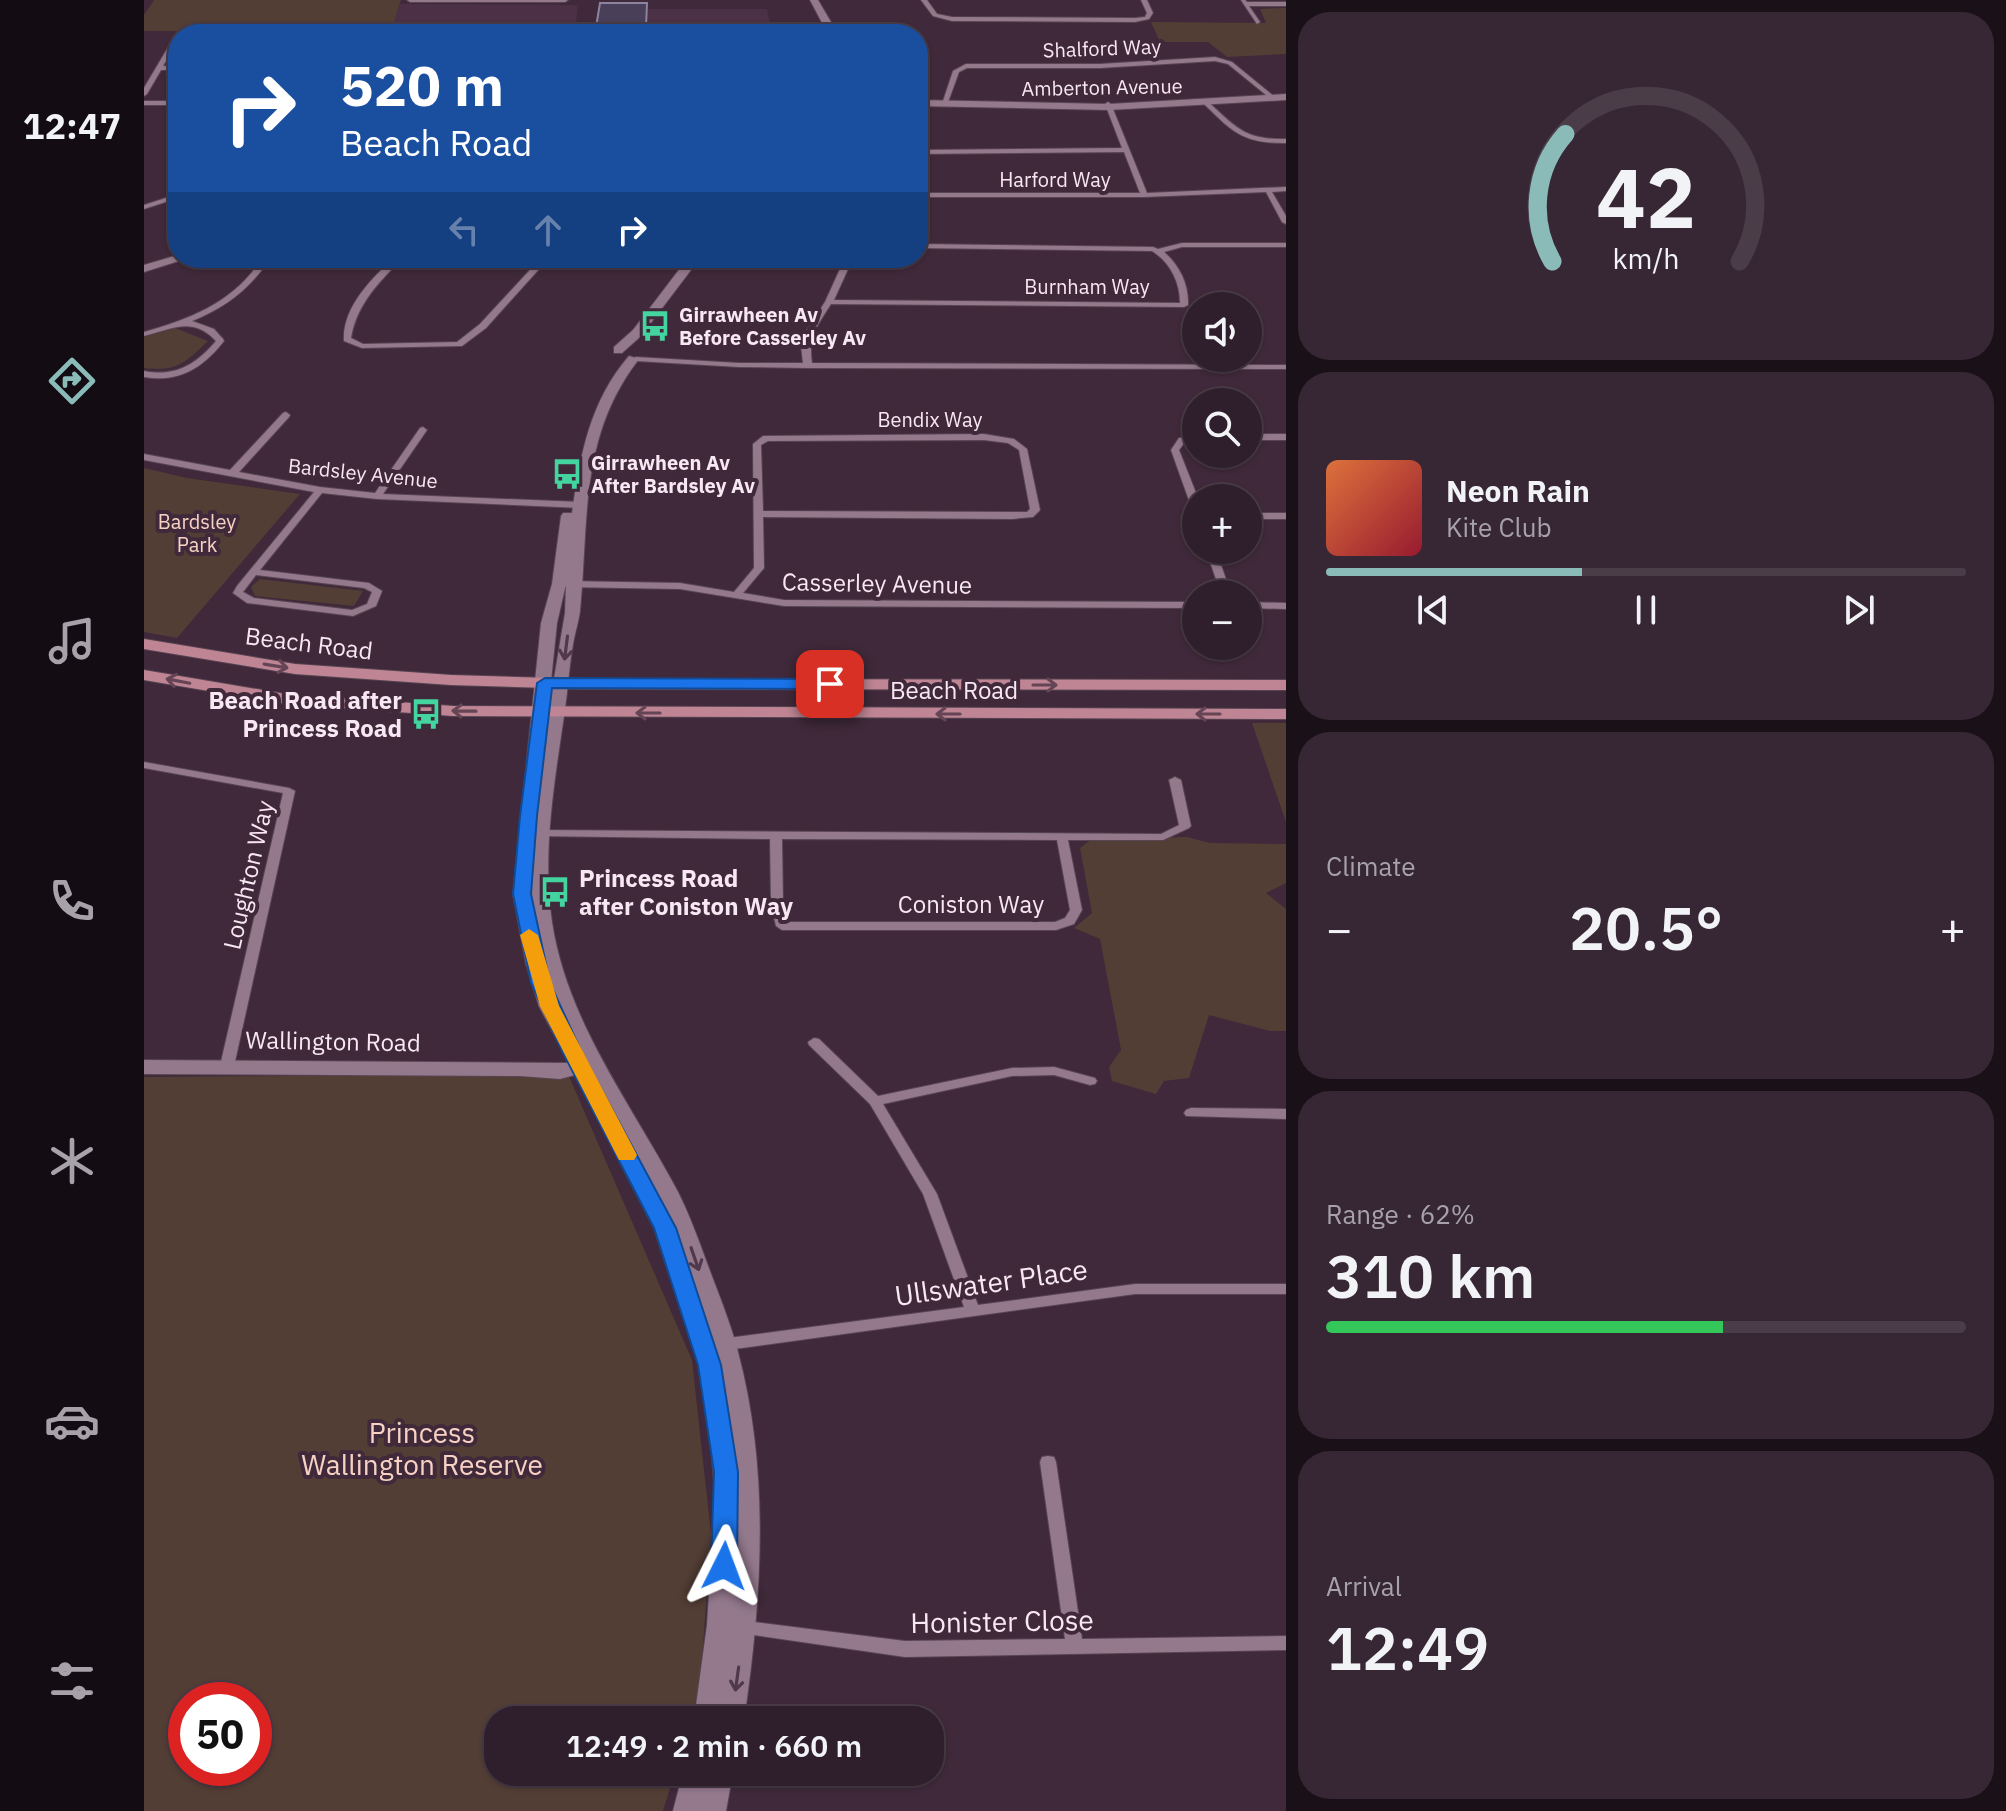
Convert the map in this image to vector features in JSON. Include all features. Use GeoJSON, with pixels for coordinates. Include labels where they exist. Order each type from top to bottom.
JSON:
{"type":"FeatureCollection","features":[{"type":"Feature","properties":{"kind":"main road"},"geometry":{"type":"LineString","coordinates":[[806,0],[819,24]]}},
{"type":"Feature","properties":{"kind":"main road"},"geometry":{"type":"LineString","coordinates":[[814,0],[827,24]]}},
{"type":"Feature","properties":{"kind":"main road","name":"Amberton Avenue"},"geometry":{"type":"LineString","coordinates":[[928,102],[1108,106],[1286,96]]}},
{"type":"Feature","properties":{"kind":"main road"},"geometry":{"type":"LineString","coordinates":[[144,266],[168,259]]}},
{"type":"Feature","properties":{"kind":"main road"},"geometry":{"type":"LineString","coordinates":[[686,268],[637,333],[616,354],[579,440],[566,584],[549,623],[554,683],[534,833],[522,894],[535,964],[549,1006],[585,1058],[665,1228],[736,1399],[747,1471],[743,1628],[733,1706]]}},
{"type":"Feature","properties":{"kind":"main road"},"geometry":{"type":"LineString","coordinates":[[575,504],[592,436],[618,375],[636,356],[643,337],[699,268]]}},
{"type":"Feature","properties":{"kind":"main road"},"geometry":{"type":"LineString","coordinates":[[616,354],[636,356]]}},
{"type":"Feature","properties":{"kind":"main road","name":"Beach Road"},"geometry":{"type":"LineString","coordinates":[[144,644],[295,669],[437,679],[554,683],[1286,685]]}},
{"type":"Feature","properties":{"kind":"main road","name":"Beach Road"},"geometry":{"type":"LineString","coordinates":[[144,675],[286,699],[453,711],[1286,714]]}},
{"type":"Feature","properties":{"kind":"main road","name":"Wallington Road"},"geometry":{"type":"LineString","coordinates":[[144,1067],[520,1069],[560,1072],[585,1058]]}},
{"type":"Feature","properties":{"kind":"main road"},"geometry":{"type":"LineString","coordinates":[[709,1706],[720,1625],[726,1472],[714,1346]]}},
{"type":"Feature","properties":{"kind":"main road"},"geometry":{"type":"LineString","coordinates":[[687,1811],[693,1786]]}},
{"type":"Feature","properties":{"kind":"main road"},"geometry":{"type":"LineString","coordinates":[[712,1811],[717,1786]]}},
{"type":"Feature","properties":{"kind":"street"},"geometry":{"type":"LineString","coordinates":[[410,0],[565,0]]}},
{"type":"Feature","properties":{"kind":"street"},"geometry":{"type":"LineString","coordinates":[[924,0],[935,15],[952,19],[1089,20],[1147,18],[1150,13],[1144,0]]}},
{"type":"Feature","properties":{"kind":"street"},"geometry":{"type":"LineString","coordinates":[[1244,2],[1286,4]]}},
{"type":"Feature","properties":{"kind":"street"},"geometry":{"type":"LineString","coordinates":[[1244,2],[1257,22]]}},
{"type":"Feature","properties":{"kind":"street"},"geometry":{"type":"LineString","coordinates":[[144,94],[168,52]]}},
{"type":"Feature","properties":{"kind":"street","name":"Shalford Way"},"geometry":{"type":"LineString","coordinates":[[946,103],[956,71],[966,66],[1100,66],[1208,59],[1230,63],[1272,97]]}},
{"type":"Feature","properties":{"kind":"street"},"geometry":{"type":"LineString","coordinates":[[159,68],[168,68]]}},
{"type":"Feature","properties":{"kind":"street"},"geometry":{"type":"LineString","coordinates":[[1204,101],[1245,138],[1286,141]]}},
{"type":"Feature","properties":{"kind":"street"},"geometry":{"type":"LineString","coordinates":[[144,103],[168,103]]}},
{"type":"Feature","properties":{"kind":"street","name":"Harford Way"},"geometry":{"type":"LineString","coordinates":[[928,195],[1144,195],[1108,106]]}},
{"type":"Feature","properties":{"kind":"street","name":"Harford Way"},"geometry":{"type":"LineString","coordinates":[[928,150],[1127,150]]}},
{"type":"Feature","properties":{"kind":"street"},"geometry":{"type":"LineString","coordinates":[[1144,195],[1286,189]]}},
{"type":"Feature","properties":{"kind":"street"},"geometry":{"type":"LineString","coordinates":[[1268,190],[1286,222]]}},
{"type":"Feature","properties":{"kind":"street"},"geometry":{"type":"LineString","coordinates":[[144,207],[168,199]]}},
{"type":"Feature","properties":{"kind":"street"},"geometry":{"type":"LineString","coordinates":[[1159,251],[1182,245],[1286,245]]}},
{"type":"Feature","properties":{"kind":"street","name":"Burnham Way"},"geometry":{"type":"LineString","coordinates":[[829,302],[1184,305],[1185,299],[1171,260],[1159,251],[1130,247],[928,246]]}},
{"type":"Feature","properties":{"kind":"street"},"geometry":{"type":"LineString","coordinates":[[144,334],[185,321],[222,303],[259,268]]}},
{"type":"Feature","properties":{"kind":"street"},"geometry":{"type":"LineString","coordinates":[[388,268],[362,294],[348,332],[347,339],[351,342],[362,346],[459,344],[483,326],[536,268]]}},
{"type":"Feature","properties":{"kind":"street"},"geometry":{"type":"LineString","coordinates":[[808,366],[805,346],[809,333],[829,302],[844,268]]}},
{"type":"Feature","properties":{"kind":"street"},"geometry":{"type":"LineString","coordinates":[[144,374],[162,377],[186,372],[220,341],[211,331],[185,321]]}},
{"type":"Feature","properties":{"kind":"street"},"geometry":{"type":"LineString","coordinates":[[636,356],[719,365],[1286,367]]}},
{"type":"Feature","properties":{"kind":"street"},"geometry":{"type":"LineString","coordinates":[[232,474],[286,415]]}},
{"type":"Feature","properties":{"kind":"street"},"geometry":{"type":"LineString","coordinates":[[377,496],[423,430]]}},
{"type":"Feature","properties":{"kind":"street","name":"Bendix Way"},"geometry":{"type":"LineString","coordinates":[[737,595],[759,568],[757,444],[766,438],[984,437],[1011,441],[1023,449],[1035,510],[1030,515],[1012,516],[759,514]]}},
{"type":"Feature","properties":{"kind":"street"},"geometry":{"type":"LineString","coordinates":[[1262,437],[1286,437]]}},
{"type":"Feature","properties":{"kind":"street"},"geometry":{"type":"LineString","coordinates":[[1182,440],[1175,450],[1188,484]]}},
{"type":"Feature","properties":{"kind":"street","name":"Bardsley Avenue"},"geometry":{"type":"LineString","coordinates":[[144,457],[320,490],[377,496],[575,504]]}},
{"type":"Feature","properties":{"kind":"street"},"geometry":{"type":"LineString","coordinates":[[254,572],[366,585],[377,591],[371,606],[353,613],[251,601],[238,593],[254,572],[320,490]]}},
{"type":"Feature","properties":{"kind":"street"},"geometry":{"type":"LineString","coordinates":[[1262,516],[1286,516]]}},
{"type":"Feature","properties":{"kind":"street","name":"Casserley Avenue"},"geometry":{"type":"LineString","coordinates":[[566,584],[680,586],[767,602],[805,604],[1182,605]]}},
{"type":"Feature","properties":{"kind":"street"},"geometry":{"type":"LineString","coordinates":[[1262,605],[1286,606]]}},
{"type":"Feature","properties":{"kind":"street","name":"Loughton Way"},"geometry":{"type":"LineString","coordinates":[[144,765],[289,791],[227,1066]]}},
{"type":"Feature","properties":{"kind":"street"},"geometry":{"type":"LineString","coordinates":[[534,833],[1163,837],[1185,826],[1175,780]]}},
{"type":"Feature","properties":{"kind":"street","name":"Coniston Way"},"geometry":{"type":"LineString","coordinates":[[776,836],[777,904],[782,926],[806,927],[1056,926],[1070,921],[1076,910],[1062,837]]}},
{"type":"Feature","properties":{"kind":"street"},"geometry":{"type":"LineString","coordinates":[[814,1042],[875,1101],[930,1194],[973,1312]]}},
{"type":"Feature","properties":{"kind":"street"},"geometry":{"type":"LineString","coordinates":[[875,1101],[1012,1072],[1054,1071],[1090,1081]]}},
{"type":"Feature","properties":{"kind":"street"},"geometry":{"type":"LineString","coordinates":[[1191,1113],[1286,1114]]}},
{"type":"Feature","properties":{"kind":"street","name":"Ullswater Place"},"geometry":{"type":"LineString","coordinates":[[714,1346],[1135,1289],[1286,1289]]}},
{"type":"Feature","properties":{"kind":"street"},"geometry":{"type":"LineString","coordinates":[[1048,1462],[1075,1646]]}},
{"type":"Feature","properties":{"kind":"street","name":"Honister Close"},"geometry":{"type":"LineString","coordinates":[[720,1625],[905,1649],[1286,1643]]}},
{"type":"Feature","properties":{"kind":"shaded area"},"geometry":{"type":"Polygon","coordinates":[[[400,4],[578,5],[576,24],[394,24],[400,4]]]}},
{"type":"Feature","properties":{"kind":"shaded area"},"geometry":{"type":"Polygon","coordinates":[[[646,9],[767,9],[770,24],[646,24],[646,9]]]}},
{"type":"Feature","properties":{"kind":"green space"},"geometry":{"type":"Polygon","coordinates":[[[154,0],[401,0],[394,24],[168,24],[168,31],[144,31],[144,15],[154,0]]]}},
{"type":"Feature","properties":{"kind":"green space"},"geometry":{"type":"Polygon","coordinates":[[[1286,8],[1286,54],[1227,57],[1208,42],[1160,42],[1151,22],[1266,23],[1260,9],[1286,8]]]}},
{"type":"Feature","properties":{"kind":"green space"},"geometry":{"type":"Polygon","coordinates":[[[175,328],[208,341],[173,367],[144,368],[144,337],[175,328]]]}},
{"type":"Feature","properties":{"kind":"green space","name":"Bardsley Park"},"geometry":{"type":"Polygon","coordinates":[[[144,468],[187,478],[300,494],[177,638],[144,632],[144,468]]]}},
{"type":"Feature","properties":{"kind":"green space"},"geometry":{"type":"Polygon","coordinates":[[[260,579],[363,591],[354,606],[255,596],[251,587],[260,579]]]}},
{"type":"Feature","properties":{"kind":"green space"},"geometry":{"type":"Polygon","coordinates":[[[1252,723],[1286,723],[1286,822],[1252,723]]]}},
{"type":"Feature","properties":{"kind":"green space"},"geometry":{"type":"Polygon","coordinates":[[[1187,837],[1210,843],[1286,844],[1286,883],[1266,893],[1286,909],[1286,1031],[1270,1031],[1209,1015],[1189,1078],[1164,1081],[1156,1094],[1112,1081],[1109,1067],[1121,1050],[1100,939],[1074,928],[1092,913],[1080,848],[1092,839],[1187,837]]]}},
{"type":"Feature","properties":{"kind":"green space","name":"Princess Wallington Reserve"},"geometry":{"type":"Polygon","coordinates":[[[568,1074],[692,1360],[711,1534],[700,1688],[694,1706],[484,1706],[484,1786],[671,1786],[663,1811],[144,1811],[144,1077],[568,1074]]]}},
{"type":"Feature","properties":{"kind":"building"},"geometry":{"type":"Polygon","coordinates":[[[600,3],[647,3],[646,24],[596,24],[600,3]]]}},
{"type":"Feature","properties":{"kind":"slow traffic"},"geometry":{"type":"LineString","coordinates":[[529,935],[549,1006],[627,1155]]}},
{"type":"Feature","properties":{"kind":"place","name":"Girrawheen Av Before Casserley Av"},"geometry":{"type":"Point","coordinates":[655,326]}},
{"type":"Feature","properties":{"kind":"place","name":"Girrawheen Av After Bardsley Av"},"geometry":{"type":"Point","coordinates":[567,474]}},
{"type":"Feature","properties":{"kind":"place","name":"Beach Road after Princess Road"},"geometry":{"type":"Point","coordinates":[426,714]}},
{"type":"Feature","properties":{"kind":"place","name":"Princess Road after Coniston Way"},"geometry":{"type":"Point","coordinates":[555,892]}},
{"type":"Feature","properties":{"kind":"route"},"geometry":{"type":"LineString","coordinates":[[724,1566],[726,1472],[710,1365],[665,1228],[572,1053],[541,983],[522,894],[528,816],[545,683],[830,684]]}}]}
